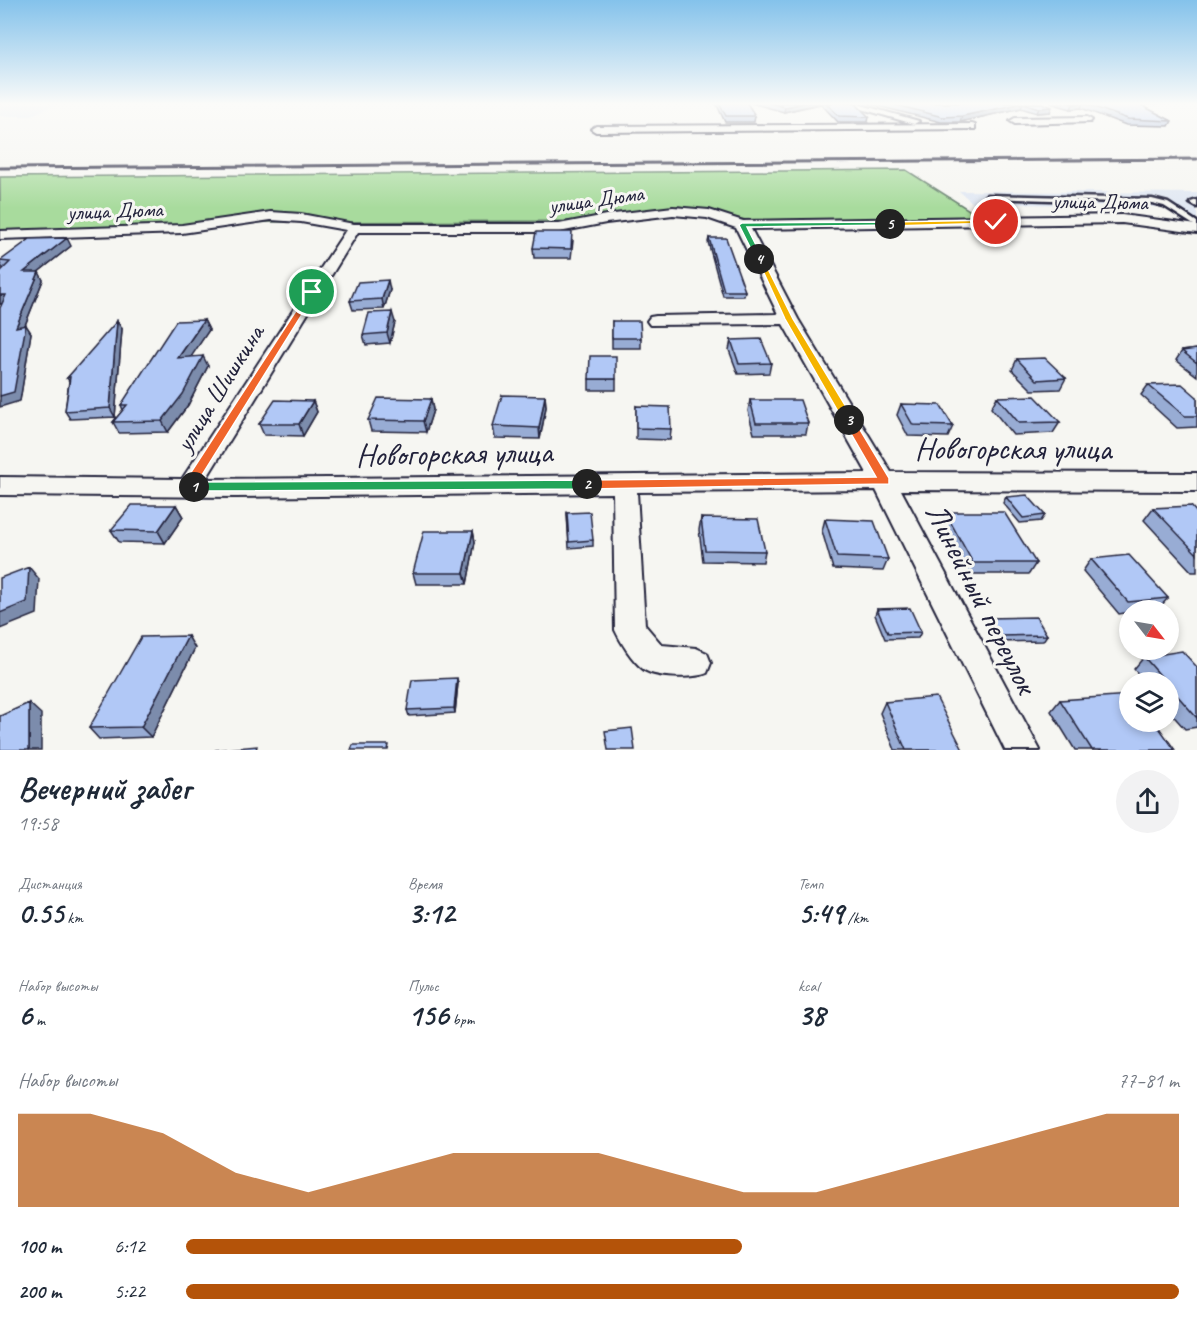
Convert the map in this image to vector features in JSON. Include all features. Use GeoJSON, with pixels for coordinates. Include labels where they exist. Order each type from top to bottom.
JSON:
{"type":"FeatureCollection","features":[{"type":"Feature","properties":{"kind":"street","name":"улица Дюма"},"geometry":{"type":"LineString","coordinates":[[0,235],[182,229],[271,216],[301,218],[354,228],[559,228],[617,217],[673,211],[709,214],[742,225],[1122,219],[1197,227]]}},
{"type":"Feature","properties":{"kind":"street","name":"Линейный переулок"},"geometry":{"type":"LineString","coordinates":[[742,225],[789,319],[884,481],[1023,750]]}},
{"type":"Feature","properties":{"kind":"street","name":"улица Шишкина"},"geometry":{"type":"LineString","coordinates":[[189,487],[354,228]]}},
{"type":"Feature","properties":{"kind":"street"},"geometry":{"type":"LineString","coordinates":[[656,321],[789,319]]}},
{"type":"Feature","properties":{"kind":"street","name":"Новогорская улица"},"geometry":{"type":"LineString","coordinates":[[0,486],[235,488],[884,481],[1197,482]]}},
{"type":"Feature","properties":{"kind":"street"},"geometry":{"type":"LineString","coordinates":[[626,484],[630,630],[654,659],[696,663]]}},
{"type":"Feature","properties":{"kind":"lane"},"geometry":{"type":"LineString","coordinates":[[987,197],[1152,201],[1166,204],[1197,227]]}},
{"type":"Feature","properties":{"kind":"shaded area"},"geometry":{"type":"Polygon","coordinates":[[[959,191],[1197,193],[1197,222],[1165,207],[973,203],[959,191]]]}},
{"type":"Feature","properties":{"kind":"green space"},"geometry":{"type":"Polygon","coordinates":[[[906,170],[985,220],[751,221],[679,206],[580,221],[271,222],[0,235],[0,177],[906,170]]]}},
{"type":"Feature","properties":{"kind":"building"},"geometry":{"type":"Polygon","coordinates":[[[536,232],[572,232],[571,249],[533,248],[536,232]]]}},
{"type":"Feature","properties":{"kind":"building"},"geometry":{"type":"Polygon","coordinates":[[[67,238],[24,272],[39,272],[16,327],[26,325],[14,392],[0,396],[0,308],[6,295],[0,295],[0,272],[10,262],[0,261],[30,239],[67,238]]]}},
{"type":"Feature","properties":{"kind":"building"},"geometry":{"type":"Polygon","coordinates":[[[709,238],[726,238],[745,291],[724,291],[709,238]]]}},
{"type":"Feature","properties":{"kind":"building"},"geometry":{"type":"Polygon","coordinates":[[[388,280],[382,299],[350,301],[358,282],[388,280]]]}},
{"type":"Feature","properties":{"kind":"building"},"geometry":{"type":"Polygon","coordinates":[[[392,312],[387,333],[363,335],[369,313],[392,312]]]}},
{"type":"Feature","properties":{"kind":"building"},"geometry":{"type":"Polygon","coordinates":[[[204,320],[178,358],[203,356],[183,394],[162,421],[113,422],[127,405],[121,405],[176,321],[204,320]]]}},
{"type":"Feature","properties":{"kind":"building"},"geometry":{"type":"Polygon","coordinates":[[[117,321],[110,408],[65,411],[70,377],[67,378],[117,321]]]}},
{"type":"Feature","properties":{"kind":"building"},"geometry":{"type":"Polygon","coordinates":[[[612,321],[640,321],[641,338],[612,338],[612,321]]]}},
{"type":"Feature","properties":{"kind":"building"},"geometry":{"type":"Polygon","coordinates":[[[761,339],[771,363],[739,364],[731,340],[761,339]]]}},
{"type":"Feature","properties":{"kind":"building"},"geometry":{"type":"Polygon","coordinates":[[[1197,349],[1197,363],[1182,351],[1197,349]]]}},
{"type":"Feature","properties":{"kind":"building"},"geometry":{"type":"Polygon","coordinates":[[[590,356],[616,356],[616,379],[589,379],[590,356]]]}},
{"type":"Feature","properties":{"kind":"building"},"geometry":{"type":"Polygon","coordinates":[[[1045,358],[1066,378],[1037,380],[1017,359],[1045,358]]]}},
{"type":"Feature","properties":{"kind":"building"},"geometry":{"type":"Polygon","coordinates":[[[1182,384],[1197,397],[1197,416],[1185,416],[1148,385],[1182,384]]]}},
{"type":"Feature","properties":{"kind":"building"},"geometry":{"type":"Polygon","coordinates":[[[502,395],[545,396],[539,428],[493,426],[502,395]]]}},
{"type":"Feature","properties":{"kind":"building"},"geometry":{"type":"Polygon","coordinates":[[[1035,396],[1060,422],[1019,423],[997,397],[1035,396]]]}},
{"type":"Feature","properties":{"kind":"building"},"geometry":{"type":"Polygon","coordinates":[[[378,398],[431,399],[423,421],[368,420],[378,398]]]}},
{"type":"Feature","properties":{"kind":"building"},"geometry":{"type":"Polygon","coordinates":[[[275,400],[313,401],[299,424],[259,424],[275,400]]]}},
{"type":"Feature","properties":{"kind":"building"},"geometry":{"type":"Polygon","coordinates":[[[750,400],[800,400],[808,423],[756,423],[750,400]]]}},
{"type":"Feature","properties":{"kind":"building"},"geometry":{"type":"Polygon","coordinates":[[[901,404],[940,405],[953,426],[913,425],[901,404]]]}},
{"type":"Feature","properties":{"kind":"building"},"geometry":{"type":"Polygon","coordinates":[[[636,406],[670,407],[671,429],[636,428],[636,406]]]}},
{"type":"Feature","properties":{"kind":"building"},"geometry":{"type":"Polygon","coordinates":[[[1027,495],[1045,515],[1023,518],[1006,497],[1027,495]]]}},
{"type":"Feature","properties":{"kind":"building"},"geometry":{"type":"Polygon","coordinates":[[[132,505],[176,505],[158,531],[111,530],[132,505]]]}},
{"type":"Feature","properties":{"kind":"building"},"geometry":{"type":"Polygon","coordinates":[[[1191,506],[1197,513],[1197,554],[1153,508],[1191,506]]]}},
{"type":"Feature","properties":{"kind":"building"},"geometry":{"type":"Polygon","coordinates":[[[590,512],[593,540],[569,542],[567,513],[590,512]]]}},
{"type":"Feature","properties":{"kind":"building"},"geometry":{"type":"Polygon","coordinates":[[[945,512],[1004,512],[1036,563],[973,563],[945,512]]]}},
{"type":"Feature","properties":{"kind":"building"},"geometry":{"type":"Polygon","coordinates":[[[701,518],[758,519],[765,551],[705,550],[701,518]]]}},
{"type":"Feature","properties":{"kind":"building"},"geometry":{"type":"Polygon","coordinates":[[[825,519],[874,521],[888,559],[837,557],[825,519]]]}},
{"type":"Feature","properties":{"kind":"building"},"geometry":{"type":"Polygon","coordinates":[[[424,531],[473,531],[464,573],[413,573],[424,531]]]}},
{"type":"Feature","properties":{"kind":"building"},"geometry":{"type":"Polygon","coordinates":[[[1129,555],[1168,598],[1126,600],[1091,559],[1129,555]]]}},
{"type":"Feature","properties":{"kind":"building"},"geometry":{"type":"Polygon","coordinates":[[[29,567],[27,602],[0,613],[0,578],[29,567]]]}},
{"type":"Feature","properties":{"kind":"building"},"geometry":{"type":"Polygon","coordinates":[[[910,608],[921,632],[888,633],[877,609],[910,608]]]}},
{"type":"Feature","properties":{"kind":"building"},"geometry":{"type":"Polygon","coordinates":[[[1036,617],[1047,635],[1000,636],[989,618],[1036,617]]]}},
{"type":"Feature","properties":{"kind":"building"},"geometry":{"type":"Polygon","coordinates":[[[188,636],[141,727],[89,728],[141,637],[188,636]]]}},
{"type":"Feature","properties":{"kind":"building"},"geometry":{"type":"Polygon","coordinates":[[[1179,651],[1182,651],[1197,667],[1197,718],[1179,698],[1179,672],[1157,672],[1147,660],[1179,660],[1179,651]]]}},
{"type":"Feature","properties":{"kind":"building"},"geometry":{"type":"Polygon","coordinates":[[[457,678],[454,708],[407,710],[412,680],[457,678]]]}},
{"type":"Feature","properties":{"kind":"building"},"geometry":{"type":"Polygon","coordinates":[[[1119,696],[1119,732],[1162,732],[1175,750],[1092,750],[1060,700],[1119,696]]]}},
{"type":"Feature","properties":{"kind":"building"},"geometry":{"type":"Polygon","coordinates":[[[936,697],[963,750],[906,750],[885,702],[936,697]]]}},
{"type":"Feature","properties":{"kind":"building"},"geometry":{"type":"Polygon","coordinates":[[[29,703],[29,750],[0,750],[0,716],[29,703]]]}},
{"type":"Feature","properties":{"kind":"building"},"geometry":{"type":"Polygon","coordinates":[[[632,728],[635,750],[608,750],[605,731],[632,728]]]}},
{"type":"Feature","properties":{"kind":"building"},"geometry":{"type":"Polygon","coordinates":[[[353,745],[389,745],[388,750],[351,750],[353,745]]]}},
{"type":"Feature","properties":{"kind":"building"},"geometry":{"type":"Polygon","coordinates":[[[257,746],[256,750],[215,750],[257,746]]]}},
{"type":"Feature","properties":{"kind":"railway"},"geometry":{"type":"LineString","coordinates":[[0,168],[1197,159],[1046,160]]}},
{"type":"Feature","properties":{"kind":"route"},"geometry":{"type":"LineString","coordinates":[[312,292],[189,487],[884,481],[789,319],[742,225],[996,222]]}}]}
